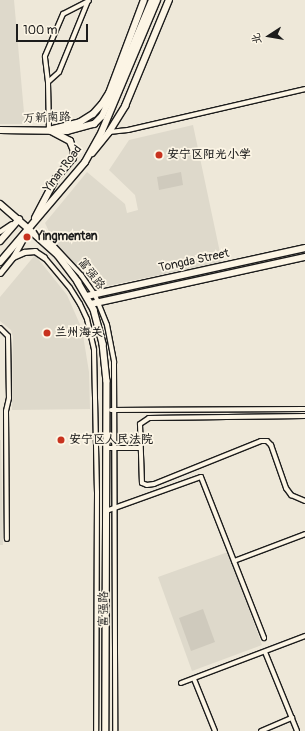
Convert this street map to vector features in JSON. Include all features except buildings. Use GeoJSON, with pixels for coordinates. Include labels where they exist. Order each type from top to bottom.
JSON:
{"type":"FeatureCollection","features":[{"type":"Feature","properties":{"kind":"main road"},"geometry":{"type":"LineString","coordinates":[[49,130],[80,122],[93,114],[102,104],[108,93],[144,0]]}},
{"type":"Feature","properties":{"kind":"main road"},"geometry":{"type":"LineString","coordinates":[[134,54],[152,0]]}},
{"type":"Feature","properties":{"kind":"main road"},"geometry":{"type":"LineString","coordinates":[[94,124],[102,116],[134,54],[157,0]]}},
{"type":"Feature","properties":{"kind":"main road"},"geometry":{"type":"LineString","coordinates":[[85,162],[109,132],[125,106],[169,0]]}},
{"type":"Feature","properties":{"kind":"main road","name":"Yinan Road"},"geometry":{"type":"LineString","coordinates":[[0,262],[85,162],[102,131],[134,54]]}},
{"type":"Feature","properties":{"kind":"main road","name":"万新南路"},"geometry":{"type":"LineString","coordinates":[[0,130],[67,131],[94,124]]}},
{"type":"Feature","properties":{"kind":"main road"},"geometry":{"type":"LineString","coordinates":[[0,204],[29,229],[56,178],[73,158],[74,151],[70,142],[49,130]]}},
{"type":"Feature","properties":{"kind":"main road"},"geometry":{"type":"LineString","coordinates":[[0,241],[19,219]]}},
{"type":"Feature","properties":{"kind":"main road","name":"富强路"},"geometry":{"type":"LineString","coordinates":[[29,229],[65,264],[89,300],[97,319],[105,356],[110,410],[106,448],[106,731]]}},
{"type":"Feature","properties":{"kind":"main road","name":"Tongda Street"},"geometry":{"type":"LineString","coordinates":[[89,300],[95,295],[305,248]]}},
{"type":"Feature","properties":{"kind":"main road","name":"Tongda Street"},"geometry":{"type":"LineString","coordinates":[[89,300],[99,302],[305,257]]}},
{"type":"Feature","properties":{"kind":"street"},"geometry":{"type":"LineString","coordinates":[[49,130],[48,82],[45,56],[63,14],[89,0]]}},
{"type":"Feature","properties":{"kind":"street"},"geometry":{"type":"LineString","coordinates":[[48,82],[60,72],[89,0]]}},
{"type":"Feature","properties":{"kind":"street"},"geometry":{"type":"LineString","coordinates":[[109,132],[128,130],[305,89]]}},
{"type":"Feature","properties":{"kind":"street"},"geometry":{"type":"LineString","coordinates":[[0,232],[19,219]]}},
{"type":"Feature","properties":{"kind":"street"},"geometry":{"type":"LineString","coordinates":[[0,273],[13,257],[29,229]]}},
{"type":"Feature","properties":{"kind":"street","name":"富强路"},"geometry":{"type":"LineString","coordinates":[[29,229],[54,246],[81,275],[95,295],[99,302],[107,326],[114,362],[110,410],[114,448],[115,731]]}},
{"type":"Feature","properties":{"kind":"street"},"geometry":{"type":"LineString","coordinates":[[13,257],[24,252],[35,251],[44,257]]}},
{"type":"Feature","properties":{"kind":"street","name":"富强路"},"geometry":{"type":"LineString","coordinates":[[44,257],[70,288],[80,304],[87,319],[94,350],[96,374],[96,731]]}},
{"type":"Feature","properties":{"kind":"street"},"geometry":{"type":"LineString","coordinates":[[80,304],[89,300]]}},
{"type":"Feature","properties":{"kind":"street"},"geometry":{"type":"LineString","coordinates":[[0,328],[8,336],[9,398],[6,411],[7,539]]}},
{"type":"Feature","properties":{"kind":"street"},"geometry":{"type":"LineString","coordinates":[[110,410],[305,409]]}},
{"type":"Feature","properties":{"kind":"street"},"geometry":{"type":"LineString","coordinates":[[305,416],[148,418],[140,424],[140,477],[142,483],[147,485],[154,484],[261,441],[267,441],[286,488],[291,495],[305,501]]}},
{"type":"Feature","properties":{"kind":"street"},"geometry":{"type":"LineString","coordinates":[[106,448],[140,448]]}},
{"type":"Feature","properties":{"kind":"street"},"geometry":{"type":"LineString","coordinates":[[106,511],[200,477],[264,638]]}},
{"type":"Feature","properties":{"kind":"street"},"geometry":{"type":"LineString","coordinates":[[234,561],[305,534]]}},
{"type":"Feature","properties":{"kind":"street"},"geometry":{"type":"LineString","coordinates":[[180,683],[305,636]]}},
{"type":"Feature","properties":{"kind":"street"},"geometry":{"type":"LineString","coordinates":[[265,652],[297,731]]}},
{"type":"Feature","properties":{"kind":"street"},"geometry":{"type":"LineString","coordinates":[[194,679],[215,731]]}},
{"type":"Feature","properties":{"kind":"street"},"geometry":{"type":"LineString","coordinates":[[261,731],[292,718]]}},
{"type":"Feature","properties":{"kind":"shaded area"},"geometry":{"type":"Polygon","coordinates":[[[0,0],[14,0],[25,124],[0,124],[0,0]]]}},
{"type":"Feature","properties":{"kind":"shaded area"},"geometry":{"type":"Polygon","coordinates":[[[193,125],[222,262],[97,288],[53,240],[45,223],[87,172],[125,204],[127,213],[138,210],[135,195],[109,170],[129,140],[193,125]]]}},
{"type":"Feature","properties":{"kind":"shaded area"},"geometry":{"type":"Polygon","coordinates":[[[181,172],[183,185],[159,190],[157,177],[181,172]]]}},
{"type":"Feature","properties":{"kind":"shaded area","name":"兰州海关"},"geometry":{"type":"Polygon","coordinates":[[[35,255],[67,295],[82,329],[89,372],[90,409],[12,410],[13,337],[11,330],[0,321],[0,297],[35,255]]]}},
{"type":"Feature","properties":{"kind":"shaded area"},"geometry":{"type":"Polygon","coordinates":[[[1,440],[3,545],[0,545],[1,440]]]}},
{"type":"Feature","properties":{"kind":"shaded area"},"geometry":{"type":"Polygon","coordinates":[[[228,552],[262,645],[192,671],[158,577],[228,552]]]}},
{"type":"Feature","properties":{"kind":"shaded area"},"geometry":{"type":"Polygon","coordinates":[[[203,609],[215,642],[191,651],[179,618],[203,609]]]}},
{"type":"Feature","properties":{"kind":"place","name":"安宁区阳光小学"},"geometry":{"type":"Point","coordinates":[159,155]}},
{"type":"Feature","properties":{"kind":"place","name":"Yingmentan"},"geometry":{"type":"Point","coordinates":[27,237]}},
{"type":"Feature","properties":{"kind":"place","name":"兰州海关"},"geometry":{"type":"Point","coordinates":[47,333]}},
{"type":"Feature","properties":{"kind":"place","name":"安宁区人民法院"},"geometry":{"type":"Point","coordinates":[61,440]}}]}
